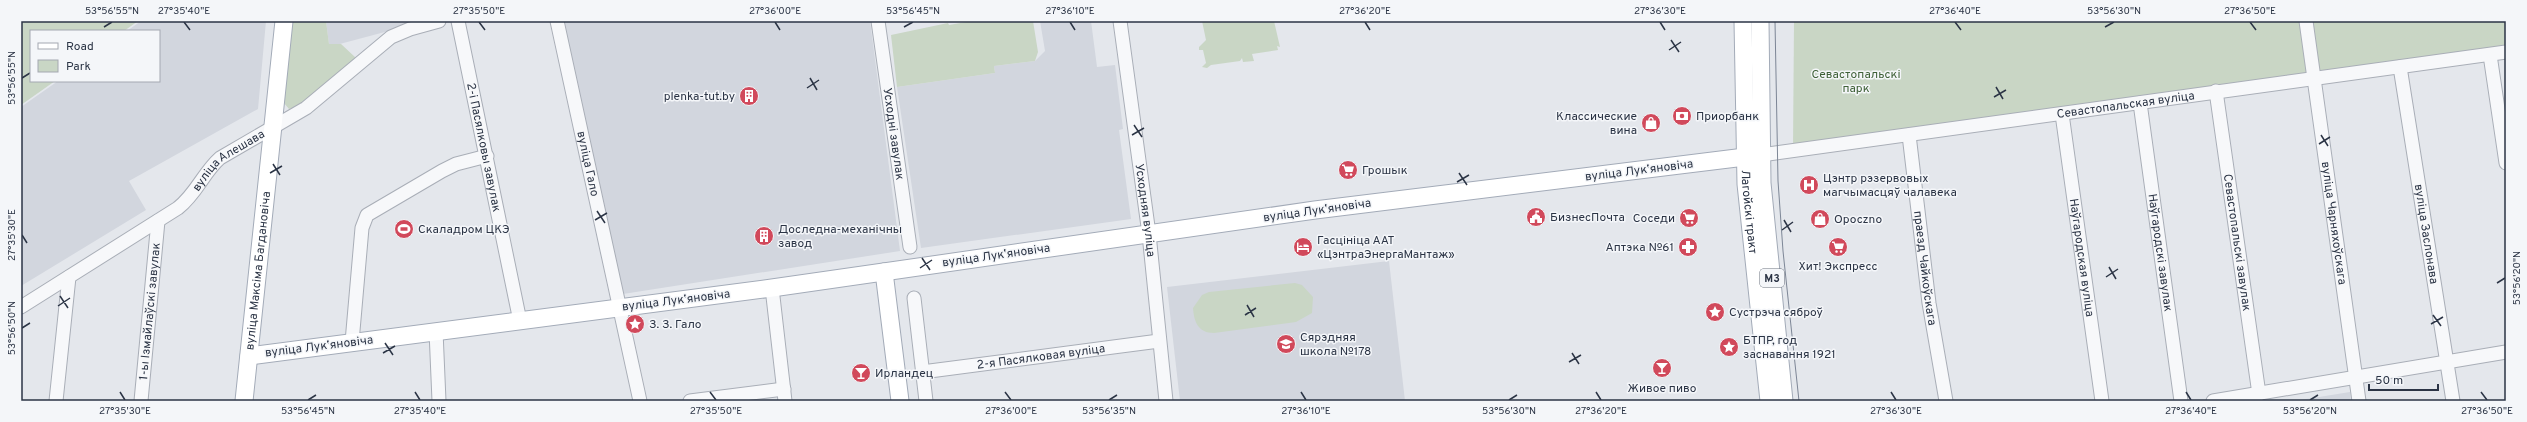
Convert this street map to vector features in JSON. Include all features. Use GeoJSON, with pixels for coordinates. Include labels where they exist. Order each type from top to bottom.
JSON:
{"type":"FeatureCollection","features":[{"type":"Feature","properties":{"kind":"main road","name":"вуліца Максіма Багдановіча"},"geometry":{"type":"LineString","coordinates":[[244,401],[284,21]]}},
{"type":"Feature","properties":{"kind":"main road","name":"Лагойскі тракт"},"geometry":{"type":"LineString","coordinates":[[1743,21],[1769,401]]}},
{"type":"Feature","properties":{"kind":"main road","name":"Лагойскі тракт"},"geometry":{"type":"LineString","coordinates":[[1760,21],[1753,156],[1784,401]]}},
{"type":"Feature","properties":{"kind":"main road","name":"вуліца Лукʼяновіча"},"geometry":{"type":"LineString","coordinates":[[248,356],[772,288],[1404,198],[1753,156]]}},
{"type":"Feature","properties":{"kind":"main road"},"geometry":{"type":"LineString","coordinates":[[884,272],[900,401]]}},
{"type":"Feature","properties":{"kind":"street","name":"вуліца Алешава"},"geometry":{"type":"LineString","coordinates":[[21,307],[158,221],[190,198],[211,167],[220,158],[273,129],[306,108],[382,43],[401,32],[439,21]]}},
{"type":"Feature","properties":{"kind":"street","name":"2-і Пасялковы завулак"},"geometry":{"type":"LineString","coordinates":[[458,21],[520,321]]}},
{"type":"Feature","properties":{"kind":"street","name":"вуліца Гало"},"geometry":{"type":"LineString","coordinates":[[557,21],[640,401]]}},
{"type":"Feature","properties":{"kind":"street","name":"Усходні завулак"},"geometry":{"type":"LineString","coordinates":[[878,21],[910,247]]}},
{"type":"Feature","properties":{"kind":"street","name":"Усходняя вуліца"},"geometry":{"type":"LineString","coordinates":[[1120,21],[1148,234],[1166,401]]}},
{"type":"Feature","properties":{"kind":"street","name":"вуліца Чарняхоўскага"},"geometry":{"type":"LineString","coordinates":[[2306,21],[2359,401]]}},
{"type":"Feature","properties":{"kind":"street","name":"Севастопальская вуліца"},"geometry":{"type":"LineString","coordinates":[[1753,156],[2506,52]]}},
{"type":"Feature","properties":{"kind":"street"},"geometry":{"type":"LineString","coordinates":[[2490,55],[2506,163]]}},
{"type":"Feature","properties":{"kind":"street","name":"вуліца Заслонава"},"geometry":{"type":"LineString","coordinates":[[2400,67],[2454,401]]}},
{"type":"Feature","properties":{"kind":"street","name":"Севастопальскі завулак"},"geometry":{"type":"LineString","coordinates":[[2216,91],[2259,394]]}},
{"type":"Feature","properties":{"kind":"street","name":"Наўгародскі завулак"},"geometry":{"type":"LineString","coordinates":[[2140,103],[2181,401]]}},
{"type":"Feature","properties":{"kind":"street","name":"Наўгародская вуліца"},"geometry":{"type":"LineString","coordinates":[[2062,114],[2102,401]]}},
{"type":"Feature","properties":{"kind":"street","name":"праезд Чайкоўскага"},"geometry":{"type":"LineString","coordinates":[[1909,135],[1929,303],[1946,401]]}},
{"type":"Feature","properties":{"kind":"street"},"geometry":{"type":"LineString","coordinates":[[352,342],[362,228],[367,215],[456,164],[486,156]]}},
{"type":"Feature","properties":{"kind":"street","name":"1-ы Ізмайлаўскі завулак"},"geometry":{"type":"LineString","coordinates":[[141,401],[158,221]]}},
{"type":"Feature","properties":{"kind":"street"},"geometry":{"type":"LineString","coordinates":[[56,401],[69,277]]}},
{"type":"Feature","properties":{"kind":"street"},"geometry":{"type":"LineString","coordinates":[[690,401],[784,395],[772,288]]}},
{"type":"Feature","properties":{"kind":"street"},"geometry":{"type":"LineString","coordinates":[[914,298],[926,401]]}},
{"type":"Feature","properties":{"kind":"street"},"geometry":{"type":"LineString","coordinates":[[436,331],[439,401]]}},
{"type":"Feature","properties":{"kind":"street","name":"2-я Пасялковая вуліца"},"geometry":{"type":"LineString","coordinates":[[922,372],[1159,341]]}},
{"type":"Feature","properties":{"kind":"street"},"geometry":{"type":"LineString","coordinates":[[2213,401],[2506,352]]}},
{"type":"Feature","properties":{"kind":"shaded area"},"geometry":{"type":"Polygon","coordinates":[[[141,21],[266,21],[258,109],[129,181],[146,210],[21,286],[21,107],[57,82],[160,82],[160,30],[128,30],[141,21]]]}},
{"type":"Feature","properties":{"kind":"shaded area"},"geometry":{"type":"Polygon","coordinates":[[[326,21],[426,21],[336,45],[329,44],[326,21]]]}},
{"type":"Feature","properties":{"kind":"shaded area"},"geometry":{"type":"Polygon","coordinates":[[[563,21],[870,21],[900,251],[623,294],[563,21]]]}},
{"type":"Feature","properties":{"kind":"shaded area"},"geometry":{"type":"Polygon","coordinates":[[[1040,21],[1091,21],[1097,67],[1115,65],[1123,129],[1119,130],[1131,219],[921,248],[897,87],[995,73],[994,66],[1035,61],[1045,51],[1040,21]]]}},
{"type":"Feature","properties":{"kind":"shaded area","name":"Сярэдняя школа №178"},"geometry":{"type":"Polygon","coordinates":[[[1389,261],[1405,401],[1180,401],[1167,287],[1389,261]]]}},
{"type":"Feature","properties":{"kind":"shaded area"},"geometry":{"type":"Polygon","coordinates":[[[2350,392],[2351,401],[2294,401],[2350,392]]]}},
{"type":"Feature","properties":{"kind":"green space"},"geometry":{"type":"Polygon","coordinates":[[[21,21],[138,21],[125,30],[30,30],[30,82],[54,82],[21,105],[21,21]]]}},
{"type":"Feature","properties":{"kind":"green space"},"geometry":{"type":"Polygon","coordinates":[[[292,21],[326,21],[329,44],[341,44],[356,58],[307,100],[298,106],[289,109],[284,103],[292,21]]]}},
{"type":"Feature","properties":{"kind":"green space"},"geometry":{"type":"Polygon","coordinates":[[[972,21],[1033,21],[1038,52],[1035,61],[994,66],[995,73],[897,87],[891,35],[948,23],[949,25],[972,21]]]}},
{"type":"Feature","properties":{"kind":"green space"},"geometry":{"type":"Polygon","coordinates":[[[1202,21],[1274,21],[1280,47],[1277,46],[1278,50],[1252,54],[1254,61],[1243,62],[1242,58],[1240,61],[1211,65],[1207,68],[1202,67],[1206,63],[1203,50],[1199,50],[1199,47],[1206,40],[1202,21]]]}},
{"type":"Feature","properties":{"kind":"green space","name":"Севастопальскі парк"},"geometry":{"type":"Polygon","coordinates":[[[1794,21],[2506,21],[2506,49],[1793,148],[1794,21]]]}},
{"type":"Feature","properties":{"kind":"green space"},"geometry":{"type":"Polygon","coordinates":[[[1295,283],[1302,285],[1313,297],[1312,313],[1296,322],[1214,333],[1201,329],[1194,318],[1193,308],[1202,295],[1209,292],[1295,283]]]}},
{"type":"Feature","properties":{"kind":"tram line"},"geometry":{"type":"LineString","coordinates":[[1775,21],[1778,181],[1783,251],[1799,401]]}},
{"type":"Feature","properties":{"kind":"place","name":"plenka-tut.by"},"geometry":{"type":"Point","coordinates":[749,96]}},
{"type":"Feature","properties":{"kind":"place","name":"Приорбанк"},"geometry":{"type":"Point","coordinates":[1682,116]}},
{"type":"Feature","properties":{"kind":"place","name":"Классические вина"},"geometry":{"type":"Point","coordinates":[1651,123]}},
{"type":"Feature","properties":{"kind":"place","name":"Грошык"},"geometry":{"type":"Point","coordinates":[1348,170]}},
{"type":"Feature","properties":{"kind":"place","name":"Цэнтр рэзервовых магчымасцяў чалавека"},"geometry":{"type":"Point","coordinates":[1809,185]}},
{"type":"Feature","properties":{"kind":"place","name":"БизнесПочта"},"geometry":{"type":"Point","coordinates":[1536,217]}},
{"type":"Feature","properties":{"kind":"place","name":"Соседи"},"geometry":{"type":"Point","coordinates":[1689,218]}},
{"type":"Feature","properties":{"kind":"place","name":"Opoczno"},"geometry":{"type":"Point","coordinates":[1820,219]}},
{"type":"Feature","properties":{"kind":"place","name":"Скаладром ЦКЭ"},"geometry":{"type":"Point","coordinates":[404,229]}},
{"type":"Feature","properties":{"kind":"place","name":"Доследна-механічны завод"},"geometry":{"type":"Point","coordinates":[764,236]}},
{"type":"Feature","properties":{"kind":"place","name":"Гасцініца ААТ «ЦэнтраЭнергаМантаж»"},"geometry":{"type":"Point","coordinates":[1303,247]}},
{"type":"Feature","properties":{"kind":"place","name":"Аптэка №61"},"geometry":{"type":"Point","coordinates":[1688,247]}},
{"type":"Feature","properties":{"kind":"place","name":"Хит! Экспресс"},"geometry":{"type":"Point","coordinates":[1838,247]}},
{"type":"Feature","properties":{"kind":"place","name":"Сустрэча сяброў"},"geometry":{"type":"Point","coordinates":[1715,312]}},
{"type":"Feature","properties":{"kind":"place","name":"З. З. Гало"},"geometry":{"type":"Point","coordinates":[635,324]}},
{"type":"Feature","properties":{"kind":"place","name":"Сярэдняя школа №178"},"geometry":{"type":"Point","coordinates":[1286,344]}},
{"type":"Feature","properties":{"kind":"place","name":"БТПР, год заснавання 1921"},"geometry":{"type":"Point","coordinates":[1729,347]}},
{"type":"Feature","properties":{"kind":"place","name":"Живое пиво"},"geometry":{"type":"Point","coordinates":[1662,368]}},
{"type":"Feature","properties":{"kind":"place","name":"Ирландец"},"geometry":{"type":"Point","coordinates":[861,373]}}]}
